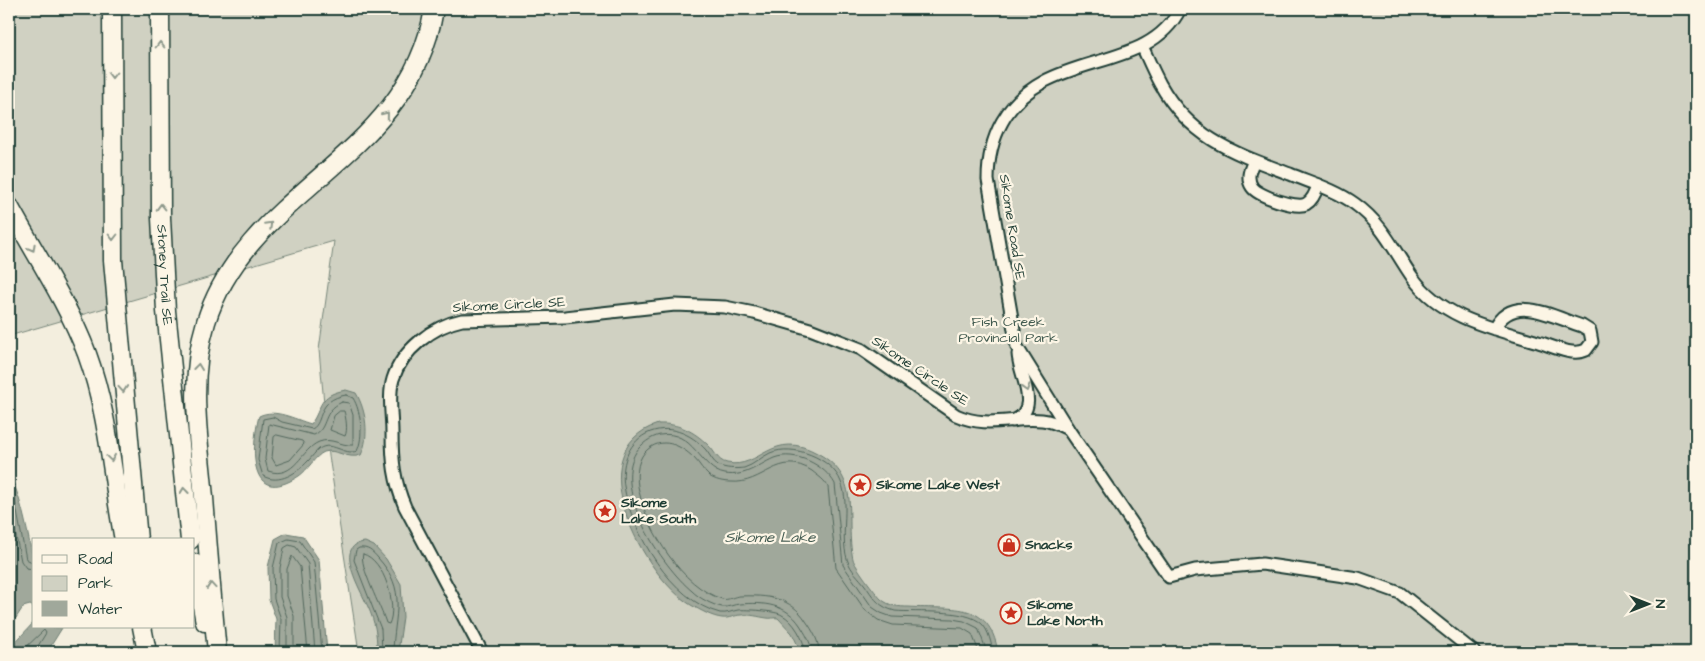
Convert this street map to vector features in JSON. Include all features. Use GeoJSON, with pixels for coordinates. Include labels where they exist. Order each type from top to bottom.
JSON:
{"type":"FeatureCollection","features":[{"type":"Feature","properties":{"kind":"highway"},"geometry":{"type":"LineString","coordinates":[[112,9],[113,260],[138,538]]}},
{"type":"Feature","properties":{"kind":"highway","name":"Stoney Trail SE"},"geometry":{"type":"LineString","coordinates":[[160,9],[161,218],[166,311],[190,538]]}},
{"type":"Feature","properties":{"kind":"highway"},"geometry":{"type":"LineString","coordinates":[[217,652],[196,416],[197,367],[206,322],[225,282],[248,247],[301,194],[359,143],[396,101],[418,62],[427,40],[434,9]]}},
{"type":"Feature","properties":{"kind":"highway"},"geometry":{"type":"LineString","coordinates":[[9,206],[76,330],[86,353],[106,424],[124,538]]}},
{"type":"Feature","properties":{"kind":"highway"},"geometry":{"type":"LineString","coordinates":[[195,568],[211,652]]}},
{"type":"Feature","properties":{"kind":"highway"},"geometry":{"type":"LineString","coordinates":[[142,628],[147,652]]}},
{"type":"Feature","properties":{"kind":"highway"},"geometry":{"type":"LineString","coordinates":[[150,628],[154,652]]}},
{"type":"Feature","properties":{"kind":"street","name":"Sikome Road SE"},"geometry":{"type":"LineString","coordinates":[[1010,422],[1023,415],[1028,402],[1020,369],[988,186],[989,158],[997,132],[1012,108],[1037,84],[1064,71],[1142,46],[1164,31],[1180,9]]}},
{"type":"Feature","properties":{"kind":"street"},"geometry":{"type":"LineString","coordinates":[[1142,46],[1160,84],[1184,117],[1209,139],[1254,161],[1318,185],[1350,201],[1373,219],[1388,236],[1416,282],[1436,302],[1464,318],[1494,329],[1576,352],[1586,350],[1592,342],[1590,331],[1582,326],[1522,308],[1506,313],[1494,329]]}},
{"type":"Feature","properties":{"kind":"street"},"geometry":{"type":"LineString","coordinates":[[1254,161],[1249,180],[1253,189],[1261,194],[1291,205],[1301,206],[1312,198],[1318,185]]}},
{"type":"Feature","properties":{"kind":"street","name":"Sikome Circle SE"},"geometry":{"type":"LineString","coordinates":[[482,652],[405,507],[397,489],[392,464],[391,389],[394,376],[405,357],[429,334],[448,323],[462,320],[565,317],[675,306],[725,308],[775,318],[861,349],[956,415],[968,420],[978,423],[1044,420],[1068,429]]}},
{"type":"Feature","properties":{"kind":"street","name":"Sikome Road SE"},"geometry":{"type":"LineString","coordinates":[[1017,347],[1068,429]]}},
{"type":"Feature","properties":{"kind":"street"},"geometry":{"type":"LineString","coordinates":[[1068,429],[1169,577],[1201,569],[1262,564],[1358,578],[1400,593],[1473,652]]}},
{"type":"Feature","properties":{"kind":"green space","name":"Fish Creek Provincial Park"},"geometry":{"type":"Polygon","coordinates":[[[9,9],[1696,9],[1696,652],[359,652],[329,456],[319,350],[334,241],[9,336],[9,9]]]}},
{"type":"Feature","properties":{"kind":"water"},"geometry":{"type":"Polygon","coordinates":[[[346,390],[356,393],[366,423],[364,448],[361,455],[351,456],[333,451],[324,452],[299,476],[282,484],[270,485],[262,480],[257,470],[255,457],[256,429],[259,416],[271,413],[278,414],[311,424],[325,398],[346,390]]]}},
{"type":"Feature","properties":{"kind":"water","name":"Sikome Lake"},"geometry":{"type":"Polygon","coordinates":[[[658,424],[672,425],[691,432],[708,445],[718,458],[727,463],[739,464],[778,447],[789,445],[803,447],[819,454],[833,464],[842,475],[847,487],[849,500],[853,559],[870,586],[881,599],[891,605],[953,609],[977,615],[986,623],[993,635],[998,652],[801,652],[792,633],[778,618],[739,615],[722,618],[710,615],[691,605],[672,590],[654,568],[638,542],[626,513],[620,485],[622,459],[634,438],[658,424]]]}},
{"type":"Feature","properties":{"kind":"water"},"geometry":{"type":"Polygon","coordinates":[[[9,477],[17,492],[32,555],[32,606],[23,607],[16,618],[9,624],[9,477]]]}},
{"type":"Feature","properties":{"kind":"water"},"geometry":{"type":"Polygon","coordinates":[[[286,533],[303,536],[319,560],[327,652],[275,652],[276,619],[269,600],[268,567],[275,539],[286,533]]]}},
{"type":"Feature","properties":{"kind":"water"},"geometry":{"type":"Polygon","coordinates":[[[365,542],[374,546],[386,559],[401,584],[403,617],[398,652],[377,652],[373,619],[353,572],[350,552],[355,545],[365,542]]]}},
{"type":"Feature","properties":{"kind":"water"},"geometry":{"type":"Polygon","coordinates":[[[32,624],[32,628],[62,628],[47,652],[9,652],[9,649],[32,624]]]}},
{"type":"Feature","properties":{"kind":"place","name":"Sikome Lake West"},"geometry":{"type":"Point","coordinates":[860,485]}},
{"type":"Feature","properties":{"kind":"place","name":"Sikome Lake South"},"geometry":{"type":"Point","coordinates":[605,511]}},
{"type":"Feature","properties":{"kind":"place","name":"Snacks"},"geometry":{"type":"Point","coordinates":[1009,545]}},
{"type":"Feature","properties":{"kind":"place","name":"Sikome Lake North"},"geometry":{"type":"Point","coordinates":[1011,613]}}]}
